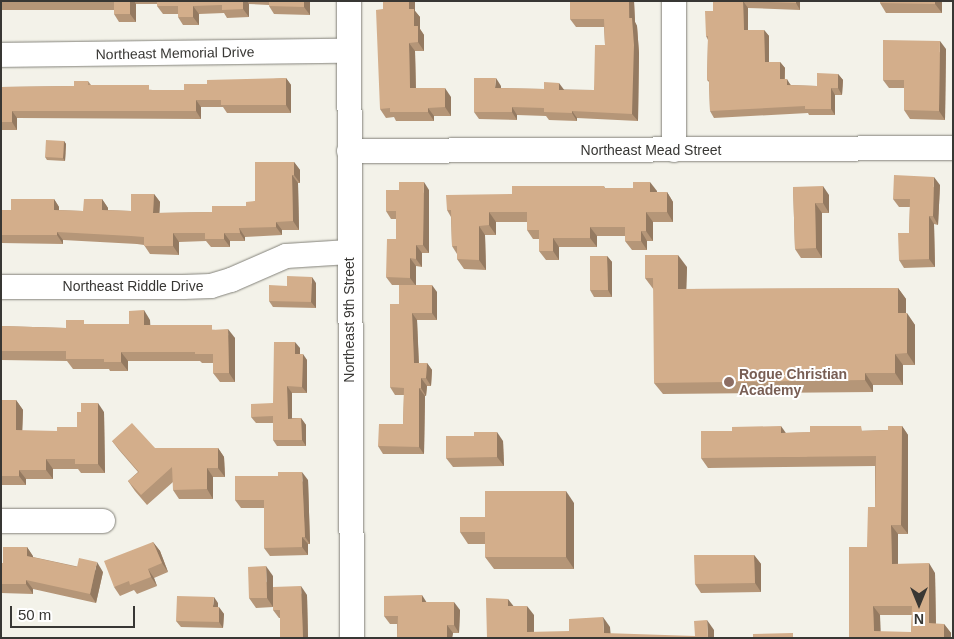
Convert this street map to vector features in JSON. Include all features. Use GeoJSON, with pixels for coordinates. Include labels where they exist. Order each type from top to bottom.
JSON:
{"type":"FeatureCollection","features":[{"type":"Feature","properties":{"kind":"street","name":"Northeast 9th Street"},"geometry":{"type":"LineString","coordinates":[[349,1],[352,638]]}},
{"type":"Feature","properties":{"kind":"street"},"geometry":{"type":"LineString","coordinates":[[674,1],[674,150]]}},
{"type":"Feature","properties":{"kind":"street","name":"Northeast Memorial Drive"},"geometry":{"type":"LineString","coordinates":[[1,55],[349,51]]}},
{"type":"Feature","properties":{"kind":"street","name":"Northeast Mead Street"},"geometry":{"type":"LineString","coordinates":[[349,152],[953,148]]}},
{"type":"Feature","properties":{"kind":"street","name":"Northeast Riddle Drive"},"geometry":{"type":"LineString","coordinates":[[1,286],[183,288],[212,286],[256,270],[286,256],[349,252]]}},
{"type":"Feature","properties":{"kind":"street"},"geometry":{"type":"LineString","coordinates":[[1,521],[103,521]]}},
{"type":"Feature","properties":{"kind":"building"},"geometry":{"type":"Polygon","coordinates":[[[1,1],[130,1],[130,14],[114,14],[114,2],[1,1]]]}},
{"type":"Feature","properties":{"kind":"building"},"geometry":{"type":"Polygon","coordinates":[[[157,1],[243,1],[243,9],[222,10],[222,5],[193,6],[193,17],[178,17],[178,6],[157,6],[157,1]]]}},
{"type":"Feature","properties":{"kind":"building"},"geometry":{"type":"Polygon","coordinates":[[[269,1],[304,1],[304,7],[269,6],[269,1]]]}},
{"type":"Feature","properties":{"kind":"building"},"geometry":{"type":"Polygon","coordinates":[[[383,1],[409,1],[409,9],[414,9],[414,26],[418,26],[418,42],[409,43],[410,88],[445,88],[445,107],[428,108],[428,112],[390,112],[390,108],[380,109],[376,10],[383,9],[383,1]]]}},
{"type":"Feature","properties":{"kind":"building"},"geometry":{"type":"Polygon","coordinates":[[[570,1],[629,1],[629,18],[632,18],[634,45],[632,114],[572,111],[572,113],[544,112],[544,108],[512,107],[512,112],[474,112],[474,78],[496,78],[495,88],[544,89],[544,82],[559,83],[559,90],[594,90],[595,45],[605,45],[604,19],[570,19],[570,1]]]}},
{"type":"Feature","properties":{"kind":"building"},"geometry":{"type":"Polygon","coordinates":[[[713,1],[743,1],[744,30],[764,30],[765,62],[780,62],[780,79],[787,79],[787,85],[817,86],[817,73],[838,74],[838,88],[831,88],[831,109],[805,109],[805,106],[710,111],[709,80],[707,80],[708,36],[706,36],[705,11],[713,11],[713,1]]]}},
{"type":"Feature","properties":{"kind":"building"},"geometry":{"type":"Polygon","coordinates":[[[743,1],[796,1],[796,3],[743,1]]]}},
{"type":"Feature","properties":{"kind":"building"},"geometry":{"type":"Polygon","coordinates":[[[880,1],[935,1],[935,4],[880,3],[880,1]]]}},
{"type":"Feature","properties":{"kind":"building"},"geometry":{"type":"Polygon","coordinates":[[[883,40],[940,41],[939,111],[904,110],[904,80],[883,80],[883,40]]]}},
{"type":"Feature","properties":{"kind":"building"},"geometry":{"type":"Polygon","coordinates":[[[286,78],[286,105],[221,105],[221,100],[196,100],[196,111],[12,111],[12,122],[1,122],[1,87],[74,86],[74,81],[88,81],[88,85],[149,85],[149,90],[184,90],[184,84],[207,84],[207,80],[286,78]]]}},
{"type":"Feature","properties":{"kind":"building"},"geometry":{"type":"Polygon","coordinates":[[[46,140],[64,141],[63,158],[45,157],[46,140]]]}},
{"type":"Feature","properties":{"kind":"building"},"geometry":{"type":"Polygon","coordinates":[[[255,162],[294,162],[294,175],[292,175],[293,221],[276,222],[276,227],[239,228],[240,233],[224,233],[224,239],[205,239],[205,233],[173,233],[173,246],[144,246],[144,237],[131,236],[57,232],[57,235],[1,235],[1,210],[11,210],[11,199],[54,199],[54,210],[83,211],[84,199],[102,199],[102,210],[131,211],[131,194],[154,194],[153,213],[212,212],[212,206],[246,206],[246,202],[255,201],[255,162]]]}},
{"type":"Feature","properties":{"kind":"building"},"geometry":{"type":"Polygon","coordinates":[[[894,175],[934,177],[933,216],[929,216],[929,259],[899,260],[898,233],[909,233],[910,199],[893,199],[894,175]]]}},
{"type":"Feature","properties":{"kind":"building"},"geometry":{"type":"Polygon","coordinates":[[[399,182],[424,182],[423,245],[416,245],[416,259],[410,258],[410,278],[386,277],[387,239],[396,239],[396,211],[386,211],[386,190],[399,190],[399,182]]]}},
{"type":"Feature","properties":{"kind":"building"},"geometry":{"type":"Polygon","coordinates":[[[633,182],[650,182],[650,192],[667,192],[667,212],[646,212],[646,231],[641,231],[641,241],[625,241],[625,227],[590,227],[590,238],[553,238],[553,251],[539,251],[539,230],[527,230],[527,212],[489,212],[489,225],[479,226],[479,260],[457,259],[457,246],[452,246],[451,210],[447,210],[446,195],[512,194],[512,186],[604,186],[604,188],[633,188],[633,182]]]}},
{"type":"Feature","properties":{"kind":"building"},"geometry":{"type":"Polygon","coordinates":[[[823,186],[823,203],[815,203],[816,248],[795,249],[793,187],[823,186]]]}},
{"type":"Feature","properties":{"kind":"building"},"geometry":{"type":"Polygon","coordinates":[[[645,255],[678,255],[678,289],[898,288],[898,313],[907,313],[907,353],[895,354],[895,373],[865,373],[865,380],[654,383],[653,278],[645,278],[645,255]]]}},
{"type":"Feature","properties":{"kind":"building"},"geometry":{"type":"Polygon","coordinates":[[[590,256],[607,256],[608,290],[590,290],[590,256]]]}},
{"type":"Feature","properties":{"kind":"building"},"geometry":{"type":"Polygon","coordinates":[[[287,276],[312,277],[311,302],[269,301],[269,285],[287,286],[287,276]]]}},
{"type":"Feature","properties":{"kind":"building"},"geometry":{"type":"Polygon","coordinates":[[[399,285],[432,285],[432,313],[412,313],[414,363],[427,363],[426,378],[421,378],[421,388],[419,388],[419,447],[378,446],[379,424],[403,424],[404,388],[390,387],[390,304],[399,304],[399,285]]]}},
{"type":"Feature","properties":{"kind":"building"},"geometry":{"type":"Polygon","coordinates":[[[144,310],[144,325],[212,325],[212,330],[228,329],[229,373],[213,373],[213,354],[195,354],[195,352],[121,352],[121,362],[104,362],[104,359],[66,359],[66,351],[1,351],[1,326],[66,328],[66,320],[84,320],[84,324],[129,324],[129,311],[144,310]]]}},
{"type":"Feature","properties":{"kind":"building"},"geometry":{"type":"Polygon","coordinates":[[[274,342],[295,342],[295,354],[303,354],[302,387],[287,386],[288,419],[301,418],[302,440],[273,440],[273,416],[251,417],[251,404],[273,403],[274,342]]]}},
{"type":"Feature","properties":{"kind":"building"},"geometry":{"type":"Polygon","coordinates":[[[1,400],[16,400],[16,430],[57,431],[57,427],[77,427],[77,412],[81,412],[81,403],[98,403],[98,464],[75,464],[75,459],[46,459],[46,470],[19,470],[19,476],[1,476],[1,400]]]}},
{"type":"Feature","properties":{"kind":"building"},"geometry":{"type":"Polygon","coordinates":[[[132,423],[155,448],[218,448],[218,468],[207,468],[207,489],[173,490],[172,467],[141,495],[128,481],[139,472],[112,441],[132,423]]]}},
{"type":"Feature","properties":{"kind":"building"},"geometry":{"type":"Polygon","coordinates":[[[781,426],[781,433],[810,432],[810,426],[861,426],[862,431],[888,430],[888,426],[902,426],[901,525],[891,525],[892,564],[929,563],[929,623],[944,624],[944,638],[822,638],[849,637],[849,547],[867,547],[868,507],[875,507],[876,456],[701,458],[701,431],[732,431],[732,427],[781,426]],[[873,606],[874,631],[911,632],[912,606],[873,606]]]}},
{"type":"Feature","properties":{"kind":"building"},"geometry":{"type":"Polygon","coordinates":[[[474,432],[497,432],[497,457],[446,458],[446,436],[474,436],[474,432]]]}},
{"type":"Feature","properties":{"kind":"building"},"geometry":{"type":"Polygon","coordinates":[[[278,472],[302,472],[305,537],[302,537],[302,547],[264,548],[264,500],[235,500],[235,476],[278,476],[278,472]]]}},
{"type":"Feature","properties":{"kind":"building"},"geometry":{"type":"Polygon","coordinates":[[[485,491],[566,491],[566,557],[485,557],[485,532],[460,532],[460,517],[485,517],[485,491]]]}},
{"type":"Feature","properties":{"kind":"building"},"geometry":{"type":"Polygon","coordinates":[[[153,542],[162,563],[148,569],[151,577],[130,585],[129,581],[114,587],[104,561],[153,542]]]}},
{"type":"Feature","properties":{"kind":"building"},"geometry":{"type":"Polygon","coordinates":[[[3,547],[27,547],[27,556],[77,567],[79,558],[97,562],[90,594],[26,580],[26,584],[1,584],[3,547]]]}},
{"type":"Feature","properties":{"kind":"building"},"geometry":{"type":"Polygon","coordinates":[[[694,555],[754,555],[755,583],[695,584],[694,555]]]}},
{"type":"Feature","properties":{"kind":"building"},"geometry":{"type":"Polygon","coordinates":[[[266,566],[267,598],[249,598],[248,567],[266,566]]]}},
{"type":"Feature","properties":{"kind":"building"},"geometry":{"type":"Polygon","coordinates":[[[301,586],[303,638],[280,638],[280,610],[273,610],[273,587],[301,586]]]}},
{"type":"Feature","properties":{"kind":"building"},"geometry":{"type":"Polygon","coordinates":[[[422,595],[422,602],[454,602],[454,625],[447,625],[447,638],[397,638],[398,616],[384,616],[384,596],[422,595]]]}},
{"type":"Feature","properties":{"kind":"building"},"geometry":{"type":"Polygon","coordinates":[[[177,596],[214,597],[213,607],[219,607],[219,622],[176,621],[177,596]]]}},
{"type":"Feature","properties":{"kind":"building"},"geometry":{"type":"Polygon","coordinates":[[[486,598],[508,599],[508,606],[527,606],[527,632],[569,631],[569,619],[603,617],[604,633],[695,636],[694,621],[707,620],[708,638],[487,638],[486,598]]]}},
{"type":"Feature","properties":{"kind":"building"},"geometry":{"type":"Polygon","coordinates":[[[793,633],[793,638],[753,638],[753,634],[793,633]]]}},
{"type":"Feature","properties":{"kind":"place","name":"Rogue Christian Academy"},"geometry":{"type":"Point","coordinates":[729,382]}}]}
